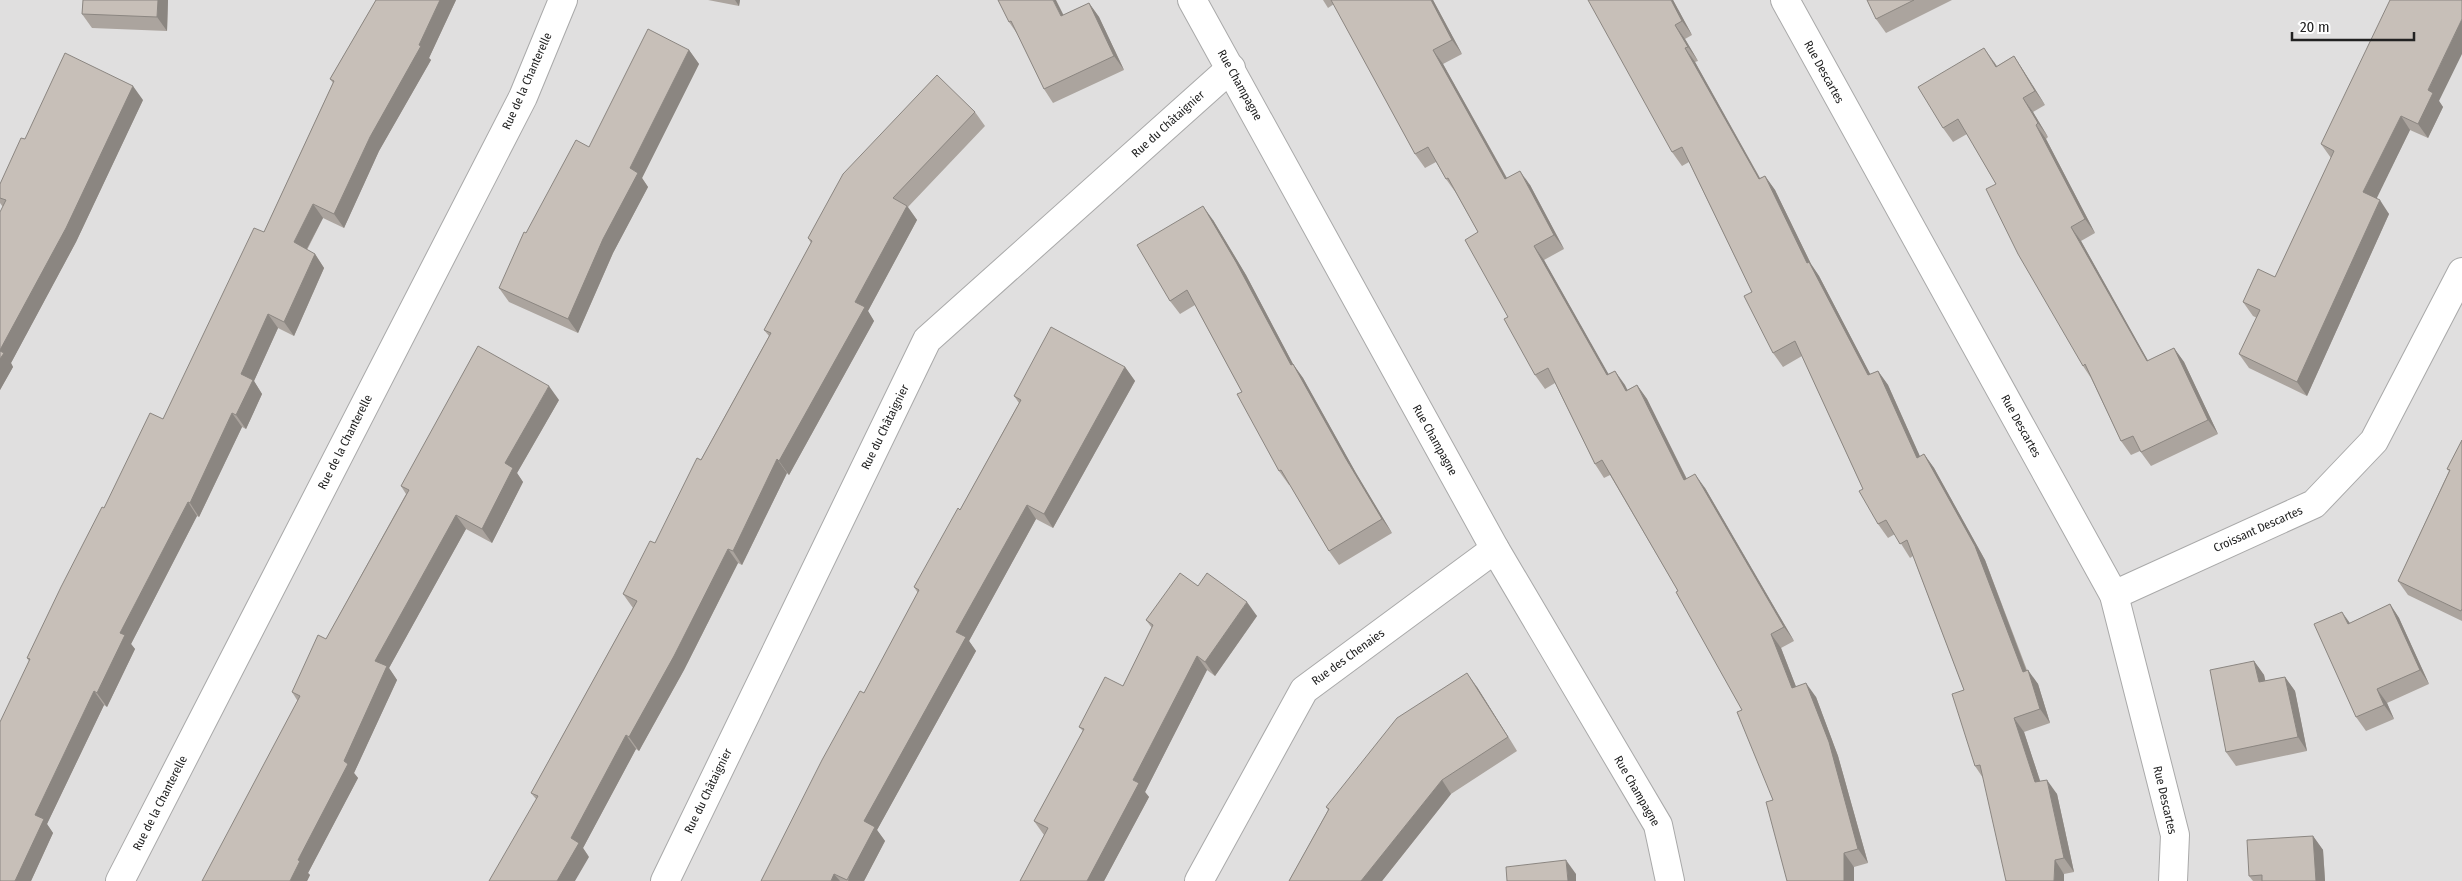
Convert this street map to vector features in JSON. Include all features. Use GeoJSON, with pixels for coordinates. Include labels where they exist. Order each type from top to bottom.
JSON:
{"type":"FeatureCollection","features":[{"type":"Feature","properties":{"kind":"street","name":"Rue de la Chanterelle"},"geometry":{"type":"LineString","coordinates":[[120,881],[522,97],[563,0]]}},
{"type":"Feature","properties":{"kind":"street","name":"Rue Champagne"},"geometry":{"type":"LineString","coordinates":[[1192,0],[1495,549],[1658,825],[1670,881]]}},
{"type":"Feature","properties":{"kind":"street","name":"Rue Descartes"},"geometry":{"type":"LineString","coordinates":[[1785,0],[2114,594],[2175,835],[2173,881]]}},
{"type":"Feature","properties":{"kind":"street","name":"Rue du Châtaignier"},"geometry":{"type":"LineString","coordinates":[[665,881],[927,340],[1231,68]]}},
{"type":"Feature","properties":{"kind":"street","name":"Croissant Descartes"},"geometry":{"type":"LineString","coordinates":[[2114,594],[2314,504],[2374,441],[2462,272]]}},
{"type":"Feature","properties":{"kind":"street","name":"Rue des Chenaies"},"geometry":{"type":"LineString","coordinates":[[1200,881],[1304,690],[1495,549]]}},
{"type":"Feature","properties":{"kind":"shaded area"},"geometry":{"type":"Polygon","coordinates":[[[0,0],[2462,0],[2462,881],[0,881],[0,0]]]}},
{"type":"Feature","properties":{"kind":"building"},"geometry":{"type":"Polygon","coordinates":[[[83,0],[158,0],[157,17],[82,14],[83,0]]]}},
{"type":"Feature","properties":{"kind":"building"},"geometry":{"type":"Polygon","coordinates":[[[376,0],[440,0],[419,45],[421,46],[370,137],[334,214],[313,204],[294,242],[315,254],[284,322],[268,314],[241,374],[253,380],[236,415],[232,413],[190,503],[188,502],[120,633],[125,635],[97,693],[94,691],[35,815],[44,819],[15,881],[0,881],[0,722],[30,659],[27,658],[102,507],[104,508],[150,413],[163,419],[254,228],[264,232],[334,81],[330,79],[376,0]]]}},
{"type":"Feature","properties":{"kind":"building"},"geometry":{"type":"Polygon","coordinates":[[[998,0],[1053,0],[1061,16],[1089,3],[1114,56],[1044,89],[1011,21],[1009,22],[998,0]]]}},
{"type":"Feature","properties":{"kind":"building"},"geometry":{"type":"Polygon","coordinates":[[[1331,0],[1431,0],[1452,40],[1433,50],[1505,179],[1520,171],[1554,235],[1534,246],[1607,375],[1615,371],[1626,391],[1637,385],[1684,480],[1695,474],[1784,627],[1771,634],[1792,688],[1806,683],[1829,742],[1858,849],[1844,853],[1844,881],[1787,881],[1766,802],[1773,800],[1737,712],[1742,710],[1676,592],[1678,591],[1602,460],[1595,464],[1548,368],[1535,375],[1504,319],[1508,317],[1465,240],[1478,232],[1448,178],[1446,179],[1428,147],[1415,154],[1331,0]]]}},
{"type":"Feature","properties":{"kind":"building"},"geometry":{"type":"Polygon","coordinates":[[[1588,0],[1671,0],[1682,21],[1675,25],[1688,47],[1685,48],[1759,179],[1765,176],[1807,263],[1809,262],[1868,375],[1878,371],[1917,458],[1924,454],[1975,546],[2023,672],[2028,670],[2040,709],[2014,718],[2035,782],[2047,780],[2064,858],[2055,860],[2054,881],[2006,881],[1980,765],[1975,766],[1952,694],[1964,690],[1907,540],[1900,544],[1886,520],[1878,524],[1859,491],[1863,489],[1795,341],[1773,353],[1744,296],[1752,292],[1682,147],[1672,152],[1588,0]]]}},
{"type":"Feature","properties":{"kind":"building"},"geometry":{"type":"Polygon","coordinates":[[[1867,0],[1914,0],[1876,19],[1867,0]]]}},
{"type":"Feature","properties":{"kind":"building"},"geometry":{"type":"Polygon","coordinates":[[[2390,0],[2462,0],[2462,19],[2428,90],[2433,93],[2418,124],[2401,116],[2363,192],[2380,200],[2297,382],[2239,354],[2260,310],[2243,302],[2258,269],[2275,277],[2334,151],[2321,144],[2390,0]]]}},
{"type":"Feature","properties":{"kind":"building"},"geometry":{"type":"Polygon","coordinates":[[[648,29],[689,50],[630,168],[638,173],[603,239],[568,319],[499,288],[524,232],[526,233],[576,140],[589,147],[648,29]]]}},
{"type":"Feature","properties":{"kind":"building"},"geometry":{"type":"Polygon","coordinates":[[[1984,48],[1996,67],[2014,56],[2035,91],[2023,98],[2038,123],[2036,125],[2085,219],[2071,227],[2147,361],[2174,348],[2208,420],[2141,452],[2133,436],[2121,441],[2085,364],[2083,366],[2018,254],[1986,189],[1996,184],[1958,119],[1943,128],[1918,87],[1984,48]]]}},
{"type":"Feature","properties":{"kind":"building"},"geometry":{"type":"Polygon","coordinates":[[[65,53],[133,86],[66,228],[0,350],[0,212],[6,200],[0,198],[0,184],[21,138],[25,139],[65,53]]]}},
{"type":"Feature","properties":{"kind":"building"},"geometry":{"type":"Polygon","coordinates":[[[937,75],[975,112],[893,198],[907,206],[855,302],[865,307],[779,461],[777,459],[733,551],[728,549],[674,656],[629,737],[626,735],[571,838],[579,843],[557,881],[489,881],[538,796],[531,793],[637,601],[623,594],[650,541],[655,543],[697,458],[701,460],[771,333],[764,330],[812,241],[808,238],[843,174],[937,75]]]}},
{"type":"Feature","properties":{"kind":"building"},"geometry":{"type":"Polygon","coordinates":[[[1203,206],[1236,262],[1291,365],[1293,364],[1382,519],[1329,551],[1281,470],[1279,471],[1237,394],[1242,392],[1187,290],[1170,301],[1137,245],[1203,206]]]}},
{"type":"Feature","properties":{"kind":"building"},"geometry":{"type":"Polygon","coordinates":[[[1051,327],[1125,367],[1044,514],[1027,505],[956,632],[966,637],[864,821],[875,827],[847,880],[834,874],[831,881],[761,881],[822,760],[860,691],[864,693],[919,590],[914,587],[958,508],[960,510],[1021,400],[1014,396],[1051,327]]]}},
{"type":"Feature","properties":{"kind":"building"},"geometry":{"type":"Polygon","coordinates":[[[478,346],[549,386],[505,463],[513,468],[482,529],[456,515],[375,661],[387,666],[344,761],[348,764],[298,860],[300,861],[290,881],[202,881],[300,696],[292,692],[318,635],[326,639],[409,490],[401,486],[478,346]]]}},
{"type":"Feature","properties":{"kind":"building"},"geometry":{"type":"Polygon","coordinates":[[[0,351],[4,353],[0,359],[0,351]]]}},
{"type":"Feature","properties":{"kind":"building"},"geometry":{"type":"Polygon","coordinates":[[[2462,440],[2461,611],[2398,581],[2450,470],[2447,469],[2462,440]]]}},
{"type":"Feature","properties":{"kind":"building"},"geometry":{"type":"Polygon","coordinates":[[[1180,573],[1198,586],[1207,573],[1247,602],[1205,662],[1197,656],[1133,780],[1139,783],[1087,881],[1020,881],[1048,828],[1034,821],[1084,729],[1079,727],[1105,677],[1123,686],[1153,625],[1146,620],[1180,573]]]}},
{"type":"Feature","properties":{"kind":"building"},"geometry":{"type":"Polygon","coordinates":[[[2390,604],[2420,670],[2377,689],[2384,705],[2356,717],[2314,624],[2342,612],[2348,624],[2390,604]]]}},
{"type":"Feature","properties":{"kind":"building"},"geometry":{"type":"Polygon","coordinates":[[[2254,661],[2259,682],[2285,677],[2298,737],[2226,752],[2210,670],[2254,661]]]}},
{"type":"Feature","properties":{"kind":"building"},"geometry":{"type":"Polygon","coordinates":[[[1467,673],[1508,737],[1442,780],[1361,881],[1289,881],[1329,809],[1326,807],[1397,718],[1467,673]]]}},
{"type":"Feature","properties":{"kind":"building"},"geometry":{"type":"Polygon","coordinates":[[[2313,836],[2316,881],[2262,881],[2262,875],[2249,876],[2247,840],[2313,836]]]}},
{"type":"Feature","properties":{"kind":"building"},"geometry":{"type":"Polygon","coordinates":[[[1566,860],[1568,881],[1507,881],[1506,867],[1566,860]]]}}]}
